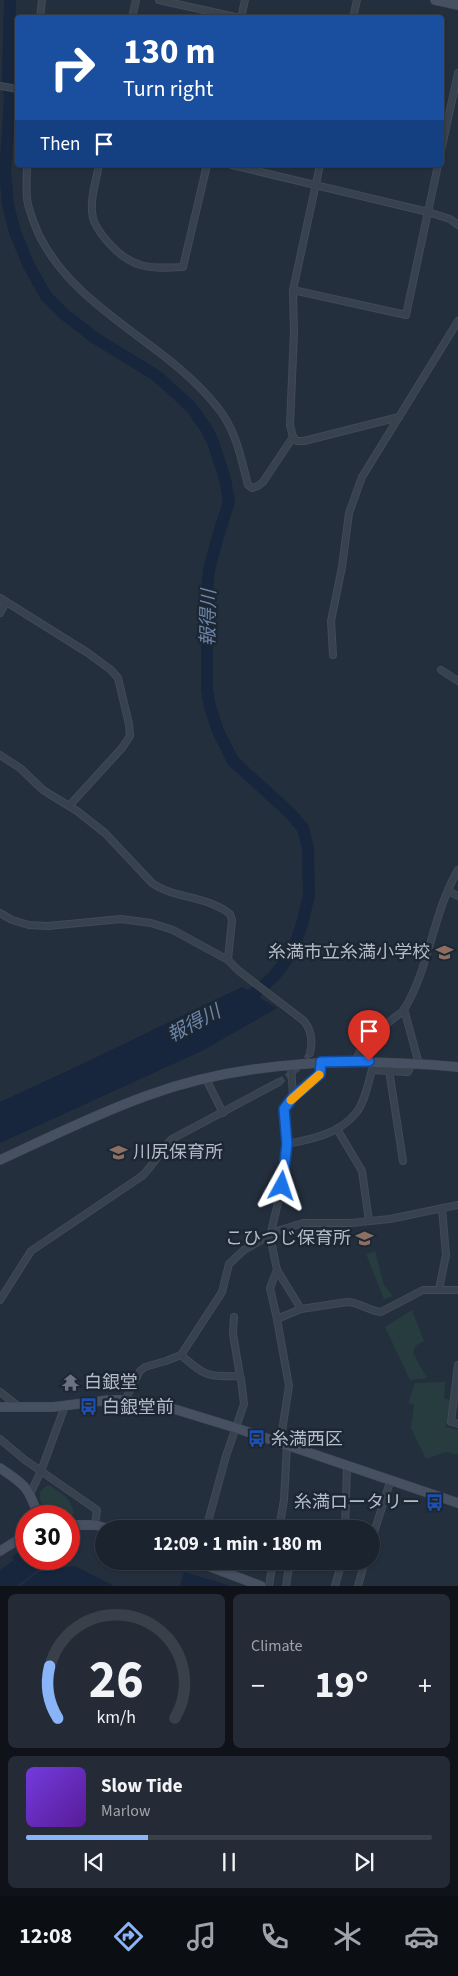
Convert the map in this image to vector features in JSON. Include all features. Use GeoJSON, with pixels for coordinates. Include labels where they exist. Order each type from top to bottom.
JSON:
{"type":"FeatureCollection","features":[{"type":"Feature","properties":{"kind":"street"},"geometry":{"type":"LineString","coordinates":[[40,15],[42,0]]}},
{"type":"Feature","properties":{"kind":"street"},"geometry":{"type":"LineString","coordinates":[[133,15],[136,0]]}},
{"type":"Feature","properties":{"kind":"street"},"geometry":{"type":"LineString","coordinates":[[159,0],[226,15]]}},
{"type":"Feature","properties":{"kind":"street"},"geometry":{"type":"LineString","coordinates":[[241,15],[245,0]]}},
{"type":"Feature","properties":{"kind":"street"},"geometry":{"type":"LineString","coordinates":[[354,15],[357,0]]}},
{"type":"Feature","properties":{"kind":"street"},"geometry":{"type":"LineString","coordinates":[[435,0],[458,5]]}},
{"type":"Feature","properties":{"kind":"street"},"geometry":{"type":"LineString","coordinates":[[444,137],[458,73]]}},
{"type":"Feature","properties":{"kind":"street"},"geometry":{"type":"LineString","coordinates":[[0,86],[15,88]]}},
{"type":"Feature","properties":{"kind":"street"},"geometry":{"type":"LineString","coordinates":[[27,167],[27,199],[31,217],[47,251],[73,283],[173,364],[202,390],[218,408],[231,428],[248,485],[252,488],[263,482],[293,437]]}},
{"type":"Feature","properties":{"kind":"street"},"geometry":{"type":"LineString","coordinates":[[99,167],[92,204],[93,219],[100,234],[116,251],[135,264],[156,269],[183,267],[207,167]]}},
{"type":"Feature","properties":{"kind":"street"},"geometry":{"type":"LineString","coordinates":[[241,167],[428,212],[450,219],[458,225]]}},
{"type":"Feature","properties":{"kind":"street"},"geometry":{"type":"LineString","coordinates":[[320,167],[293,290],[294,332],[290,410],[291,431],[297,441],[304,441],[399,417]]}},
{"type":"Feature","properties":{"kind":"street"},"geometry":{"type":"LineString","coordinates":[[293,290],[406,315],[438,167]]}},
{"type":"Feature","properties":{"kind":"street"},"geometry":{"type":"LineString","coordinates":[[333,655],[331,621],[342,567],[349,513],[362,477],[458,321]]}},
{"type":"Feature","properties":{"kind":"street"},"geometry":{"type":"LineString","coordinates":[[0,613],[3,600],[88,654],[111,670],[118,678],[130,736],[122,748],[69,806]]}},
{"type":"Feature","properties":{"kind":"street"},"geometry":{"type":"LineString","coordinates":[[442,670],[458,680]]}},
{"type":"Feature","properties":{"kind":"street"},"geometry":{"type":"LineString","coordinates":[[0,755],[20,768],[44,790],[105,832],[152,883],[161,889],[216,905],[230,914],[232,920],[228,960]]}},
{"type":"Feature","properties":{"kind":"street"},"geometry":{"type":"LineString","coordinates":[[356,1061],[365,1043],[404,1010],[418,978],[448,891],[458,870]]}},
{"type":"Feature","properties":{"kind":"street"},"geometry":{"type":"LineString","coordinates":[[448,891],[458,896]]}},
{"type":"Feature","properties":{"kind":"street"},"geometry":{"type":"LineString","coordinates":[[0,913],[12,920],[48,926],[121,920],[151,922],[173,930],[228,960],[239,971],[290,1008],[309,1028],[312,1038],[310,1054]]}},
{"type":"Feature","properties":{"kind":"street"},"geometry":{"type":"LineString","coordinates":[[287,1144],[311,1139],[337,1130],[357,1112],[372,1070],[408,1072],[415,1063],[404,1010]]}},
{"type":"Feature","properties":{"kind":"street"},"geometry":{"type":"LineString","coordinates":[[301,1309],[276,1270],[270,1236],[282,1186],[287,1144],[284,1109],[293,1097],[320,1074],[321,1062]]}},
{"type":"Feature","properties":{"kind":"street"},"geometry":{"type":"LineString","coordinates":[[0,1160],[146,1096],[206,1079],[264,1068],[321,1062],[415,1063],[458,1067]]}},
{"type":"Feature","properties":{"kind":"street"},"geometry":{"type":"LineString","coordinates":[[291,1065],[293,1097]]}},
{"type":"Feature","properties":{"kind":"street"},"geometry":{"type":"LineString","coordinates":[[389,1070],[403,1161]]}},
{"type":"Feature","properties":{"kind":"street"},"geometry":{"type":"LineString","coordinates":[[206,1079],[223,1113]]}},
{"type":"Feature","properties":{"kind":"street"},"geometry":{"type":"LineString","coordinates":[[0,1300],[31,1251],[142,1176],[172,1139],[279,1082]]}},
{"type":"Feature","properties":{"kind":"street"},"geometry":{"type":"LineString","coordinates":[[337,1130],[362,1171],[369,1221]]}},
{"type":"Feature","properties":{"kind":"street"},"geometry":{"type":"LineString","coordinates":[[125,1400],[140,1371],[145,1366],[181,1355],[222,1292],[229,1264],[244,1250],[277,1232],[303,1223],[390,1219],[458,1205]]}},
{"type":"Feature","properties":{"kind":"street"},"geometry":{"type":"LineString","coordinates":[[439,1290],[446,1254],[442,1208]]}},
{"type":"Feature","properties":{"kind":"street"},"geometry":{"type":"LineString","coordinates":[[276,1270],[270,1288],[289,1386],[284,1445],[284,1500],[281,1520]]}},
{"type":"Feature","properties":{"kind":"street"},"geometry":{"type":"LineString","coordinates":[[276,1319],[301,1309],[353,1302],[376,1312],[381,1312],[423,1290],[458,1290]]}},
{"type":"Feature","properties":{"kind":"street"},"geometry":{"type":"LineString","coordinates":[[208,1520],[226,1456],[244,1404],[233,1334],[234,1317]]}},
{"type":"Feature","properties":{"kind":"street"},"geometry":{"type":"LineString","coordinates":[[181,1355],[200,1372],[205,1374],[223,1377],[240,1376]]}},
{"type":"Feature","properties":{"kind":"street"},"geometry":{"type":"LineString","coordinates":[[458,1365],[451,1422],[458,1424]]}},
{"type":"Feature","properties":{"kind":"street"},"geometry":{"type":"LineString","coordinates":[[0,1392],[20,1408]]}},
{"type":"Feature","properties":{"kind":"street"},"geometry":{"type":"LineString","coordinates":[[0,1407],[65,1406],[125,1400],[160,1405],[236,1428],[390,1482],[458,1503]]}},
{"type":"Feature","properties":{"kind":"street"},"geometry":{"type":"LineString","coordinates":[[30,1494],[41,1471],[65,1406]]}},
{"type":"Feature","properties":{"kind":"street"},"geometry":{"type":"LineString","coordinates":[[0,1439],[41,1471],[97,1510],[96,1520]]}},
{"type":"Feature","properties":{"kind":"street"},"geometry":{"type":"LineString","coordinates":[[346,1520],[348,1467]]}},
{"type":"Feature","properties":{"kind":"street"},"geometry":{"type":"LineString","coordinates":[[0,1468],[25,1485],[34,1505]]}},
{"type":"Feature","properties":{"kind":"street"},"geometry":{"type":"LineString","coordinates":[[378,1520],[390,1482]]}},
{"type":"Feature","properties":{"kind":"street"},"geometry":{"type":"LineString","coordinates":[[80,1525],[95,1525]]}},
{"type":"Feature","properties":{"kind":"street"},"geometry":{"type":"LineString","coordinates":[[0,1551],[15,1542]]}},
{"type":"Feature","properties":{"kind":"street"},"geometry":{"type":"LineString","coordinates":[[219,1570],[261,1586]]}},
{"type":"Feature","properties":{"kind":"street"},"geometry":{"type":"LineString","coordinates":[[269,1586],[272,1570]]}},
{"type":"Feature","properties":{"kind":"street"},"geometry":{"type":"LineString","coordinates":[[286,1586],[289,1570]]}},
{"type":"Feature","properties":{"kind":"street"},"geometry":{"type":"LineString","coordinates":[[335,1586],[339,1570]]}},
{"type":"Feature","properties":{"kind":"street"},"geometry":{"type":"LineString","coordinates":[[358,1586],[362,1570]]}},
{"type":"Feature","properties":{"kind":"green space"},"geometry":{"type":"Polygon","coordinates":[[[375,1251],[384,1285],[393,1296],[384,1299],[366,1254],[375,1251]]]}},
{"type":"Feature","properties":{"kind":"green space"},"geometry":{"type":"Polygon","coordinates":[[[412,1310],[424,1341],[415,1346],[413,1353],[427,1378],[410,1380],[385,1327],[412,1310]]]}},
{"type":"Feature","properties":{"kind":"green space"},"geometry":{"type":"Polygon","coordinates":[[[445,1382],[444,1398],[451,1400],[446,1427],[458,1430],[458,1455],[446,1452],[426,1459],[411,1428],[414,1405],[408,1403],[415,1383],[445,1382]]]}},
{"type":"Feature","properties":{"kind":"green space"},"geometry":{"type":"Polygon","coordinates":[[[49,1485],[61,1493],[72,1505],[42,1505],[40,1496],[44,1488],[49,1485]]]}},
{"type":"Feature","properties":{"kind":"water"},"geometry":{"type":"Polygon","coordinates":[[[242,987],[277,1008],[204,1050],[0,1143],[0,1102],[242,987]]]}},
{"type":"Feature","properties":{"kind":"water"},"geometry":{"type":"Polygon","coordinates":[[[15,1555],[15,1570],[38,1570],[17,1586],[0,1586],[0,1570],[14,1560],[12,1557],[15,1555]]]}},
{"type":"Feature","properties":{"kind":"water"},"geometry":{"type":"Polygon","coordinates":[[[80,1569],[114,1586],[20,1586],[38,1572],[80,1569]]]}},
{"type":"Feature","properties":{"kind":"water"},"geometry":{"type":"Polygon","coordinates":[[[184,1572],[231,1586],[180,1586],[184,1572]]]}},
{"type":"Feature","properties":{"kind":"waterway","name":"報得川"},"geometry":{"type":"LineString","coordinates":[[10,0],[8,79],[10,99],[5,172],[8,205],[15,232],[29,266],[46,296],[64,314],[95,338],[157,376],[191,407],[206,428],[213,442],[225,479],[229,502],[209,570],[207,591],[207,690],[210,707],[218,731],[233,761],[290,813],[303,828],[308,848],[309,895],[293,950],[272,978],[255,993],[238,1001]]}},
{"type":"Feature","properties":{"kind":"tunnel"},"geometry":{"type":"LineString","coordinates":[[279,1082],[300,1067],[310,1053]]}},
{"type":"Feature","properties":{"kind":"slow traffic"},"geometry":{"type":"LineString","coordinates":[[291,1100],[319,1075]]}},
{"type":"Feature","properties":{"kind":"place","name":"糸満市立糸満小学校"},"geometry":{"type":"Point","coordinates":[444,952]}},
{"type":"Feature","properties":{"kind":"place","name":"川尻保育所"},"geometry":{"type":"Point","coordinates":[119,1152]}},
{"type":"Feature","properties":{"kind":"place","name":"こひつじ保育所"},"geometry":{"type":"Point","coordinates":[365,1238]}},
{"type":"Feature","properties":{"kind":"place","name":"白銀堂"},"geometry":{"type":"Point","coordinates":[70,1382]}},
{"type":"Feature","properties":{"kind":"place","name":"白銀堂前"},"geometry":{"type":"Point","coordinates":[88,1407]}},
{"type":"Feature","properties":{"kind":"place","name":"糸満西区"},"geometry":{"type":"Point","coordinates":[257,1439]}},
{"type":"Feature","properties":{"kind":"place","name":"糸満ロータリー"},"geometry":{"type":"Point","coordinates":[434,1502]}},
{"type":"Feature","properties":{"kind":"route"},"geometry":{"type":"LineString","coordinates":[[282,1186],[287,1144],[284,1109],[293,1097],[320,1074],[321,1062],[369,1061]]}}]}
